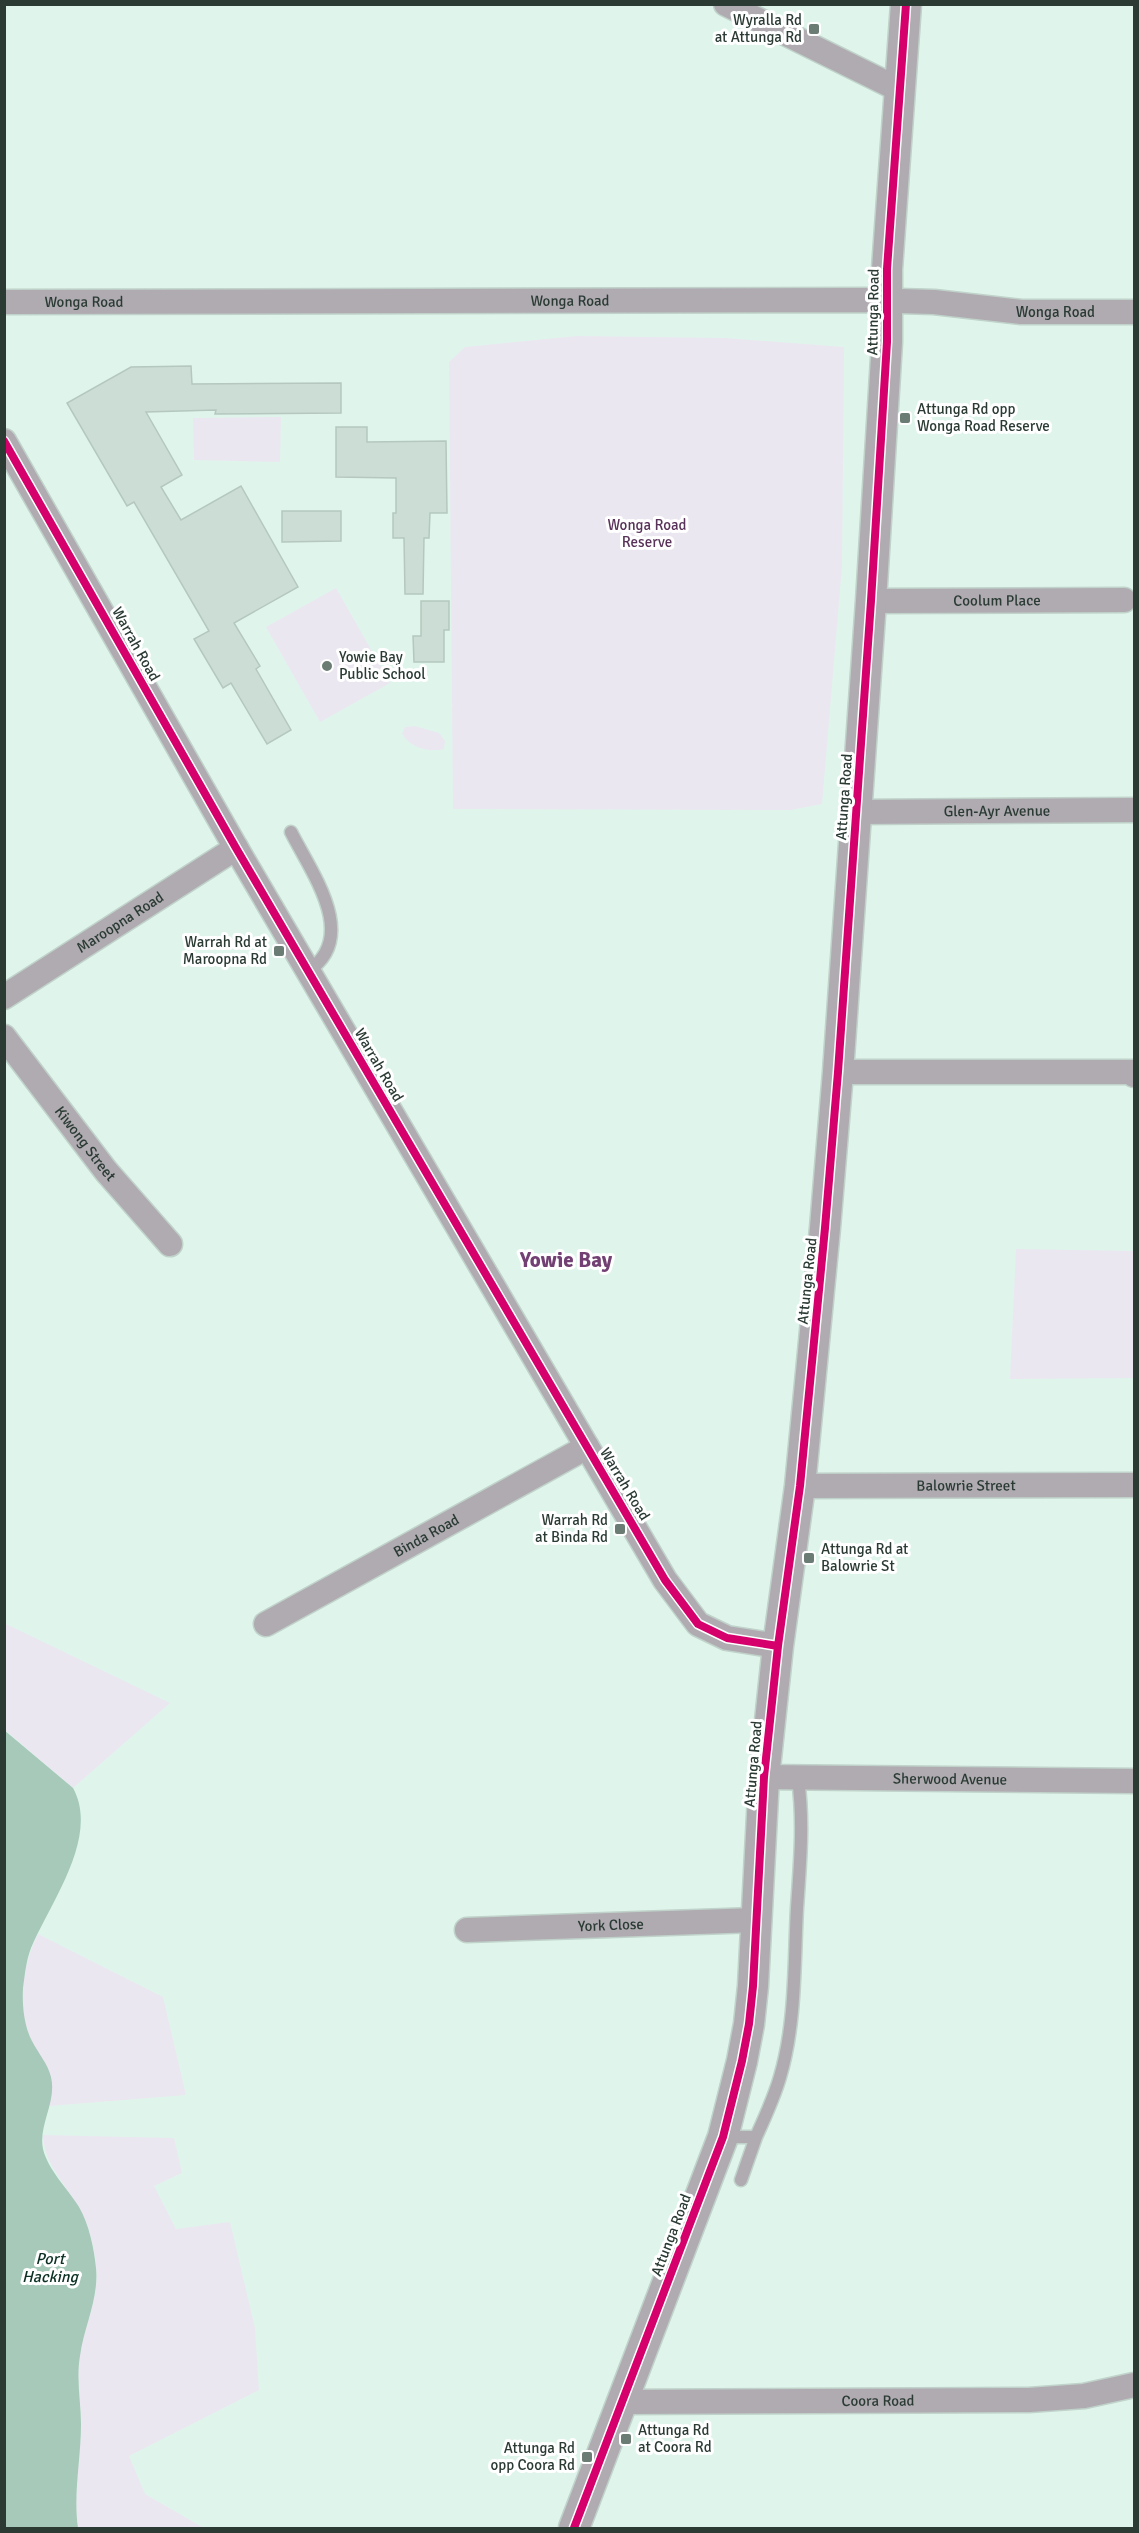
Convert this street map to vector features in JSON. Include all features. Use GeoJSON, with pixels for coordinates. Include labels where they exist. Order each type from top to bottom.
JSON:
{"type":"FeatureCollection","features":[{"type":"Feature","properties":{"kind":"street"},"geometry":{"type":"LineString","coordinates":[[726,4],[900,90]]}},
{"type":"Feature","properties":{"kind":"street","name":"Attunga Road"},"geometry":{"type":"LineString","coordinates":[[574,2529],[723,2137],[749,2024],[764,1777],[778,1646],[800,1486],[838,1072],[871,601],[887,269],[906,4]]}},
{"type":"Feature","properties":{"kind":"street","name":"Wonga Road"},"geometry":{"type":"LineString","coordinates":[[4,302],[887,300],[934,302],[1021,312],[1134,312]]}},
{"type":"Feature","properties":{"kind":"street","name":"Warrah Road"},"geometry":{"type":"LineString","coordinates":[[4,441],[236,848],[665,1580],[698,1624],[727,1638],[778,1646]]}},
{"type":"Feature","properties":{"kind":"street","name":"Coolum Place"},"geometry":{"type":"LineString","coordinates":[[871,601],[1124,600]]}},
{"type":"Feature","properties":{"kind":"street","name":"Glen-Ayr Avenue"},"geometry":{"type":"LineString","coordinates":[[857,812],[1134,810]]}},
{"type":"Feature","properties":{"kind":"street","name":"Maroopna Road"},"geometry":{"type":"LineString","coordinates":[[4,997],[236,848]]}},
{"type":"Feature","properties":{"kind":"street","name":"Kiwong Street"},"geometry":{"type":"LineString","coordinates":[[4,1037],[106,1171],[170,1244]]}},
{"type":"Feature","properties":{"kind":"street"},"geometry":{"type":"LineString","coordinates":[[838,1072],[1134,1072],[1134,1075]]}},
{"type":"Feature","properties":{"kind":"street","name":"Binda Road"},"geometry":{"type":"LineString","coordinates":[[266,1624],[586,1447]]}},
{"type":"Feature","properties":{"kind":"street","name":"Balowrie Street"},"geometry":{"type":"LineString","coordinates":[[800,1486],[1134,1485]]}},
{"type":"Feature","properties":{"kind":"street","name":"Sherwood Avenue"},"geometry":{"type":"LineString","coordinates":[[764,1777],[1134,1781]]}},
{"type":"Feature","properties":{"kind":"street","name":"York Close"},"geometry":{"type":"LineString","coordinates":[[467,1930],[756,1920]]}},
{"type":"Feature","properties":{"kind":"street","name":"Coora Road"},"geometry":{"type":"LineString","coordinates":[[622,2402],[1029,2400],[1084,2396],[1134,2385]]}},
{"type":"Feature","properties":{"kind":"lane"},"geometry":{"type":"LineString","coordinates":[[291,832],[324,898],[333,925],[328,949],[322,962],[308,971]]}},
{"type":"Feature","properties":{"kind":"lane"},"geometry":{"type":"LineString","coordinates":[[741,2180],[756,2137],[774,2099],[787,2046],[793,1991],[802,1809],[798,1779]]}},
{"type":"Feature","properties":{"kind":"lane"},"geometry":{"type":"LineString","coordinates":[[723,2137],[756,2137]]}},
{"type":"Feature","properties":{"kind":"green space","name":"Wonga Road Reserve"},"geometry":{"type":"Polygon","coordinates":[[[577,336],[725,338],[844,347],[842,566],[822,804],[791,810],[453,809],[449,362],[465,347],[577,336]]]}},
{"type":"Feature","properties":{"kind":"green space"},"geometry":{"type":"Polygon","coordinates":[[[281,417],[280,462],[194,460],[193,418],[281,417]]]}},
{"type":"Feature","properties":{"kind":"green space"},"geometry":{"type":"Polygon","coordinates":[[[336,588],[390,683],[320,722],[266,627],[336,588]]]}},
{"type":"Feature","properties":{"kind":"green space"},"geometry":{"type":"Polygon","coordinates":[[[415,726],[439,733],[445,741],[444,749],[426,750],[410,743],[402,734],[405,727],[415,726]]]}},
{"type":"Feature","properties":{"kind":"green space"},"geometry":{"type":"Polygon","coordinates":[[[1016,1249],[1134,1251],[1134,1378],[1010,1379],[1016,1249]]]}},
{"type":"Feature","properties":{"kind":"green space"},"geometry":{"type":"Polygon","coordinates":[[[4,1623],[170,1703],[73,1788],[5,1730],[4,1623]]]}},
{"type":"Feature","properties":{"kind":"green space"},"geometry":{"type":"Polygon","coordinates":[[[38,1934],[163,1997],[186,2095],[49,2106],[49,2077],[30,2037],[23,2012],[22,1998],[28,1958],[38,1934]]]}},
{"type":"Feature","properties":{"kind":"green space"},"geometry":{"type":"Polygon","coordinates":[[[43,2135],[174,2138],[182,2173],[154,2186],[176,2229],[230,2222],[255,2328],[259,2390],[129,2456],[145,2494],[204,2528],[78,2528],[76,2491],[81,2419],[78,2368],[96,2290],[96,2265],[86,2221],[51,2164],[43,2135]]]}},
{"type":"Feature","properties":{"kind":"water","name":"Port Hacking"},"geometry":{"type":"Polygon","coordinates":[[[4,1730],[73,1788],[80,1807],[77,1848],[60,1891],[31,1948],[23,1988],[27,2029],[51,2077],[52,2095],[43,2131],[43,2149],[54,2172],[83,2214],[94,2252],[96,2268],[95,2291],[79,2365],[81,2424],[76,2502],[78,2528],[5,2528],[4,1730]]]}},
{"type":"Feature","properties":{"kind":"building"},"geometry":{"type":"Polygon","coordinates":[[[191,366],[192,384],[341,383],[341,413],[215,414],[216,410],[146,412],[182,475],[161,487],[181,520],[241,486],[298,587],[234,623],[260,666],[256,669],[291,730],[267,744],[231,683],[223,688],[194,639],[209,631],[134,502],[127,506],[67,403],[131,367],[191,366]]]}},
{"type":"Feature","properties":{"kind":"building"},"geometry":{"type":"Polygon","coordinates":[[[336,427],[367,427],[367,442],[446,441],[447,513],[430,513],[429,538],[424,538],[423,594],[405,594],[404,538],[393,538],[396,478],[336,477],[336,427]]]}},
{"type":"Feature","properties":{"kind":"building"},"geometry":{"type":"Polygon","coordinates":[[[282,511],[341,511],[341,541],[282,542],[282,511]]]}},
{"type":"Feature","properties":{"kind":"building"},"geometry":{"type":"Polygon","coordinates":[[[421,601],[449,601],[449,630],[444,630],[444,662],[414,662],[413,636],[421,636],[421,601]]]}},
{"type":"Feature","properties":{"kind":"cycle path"},"geometry":{"type":"LineString","coordinates":[[574,2528],[723,2137],[749,2024],[764,1777],[778,1646],[800,1486],[838,1072],[871,601],[887,342],[887,269],[906,4]]}},
{"type":"Feature","properties":{"kind":"cycle path"},"geometry":{"type":"LineString","coordinates":[[4,441],[236,848],[665,1580],[698,1624],[727,1638],[778,1646]]}},
{"type":"Feature","properties":{"kind":"place","name":"Wyralla Rd at Attunga Rd"},"geometry":{"type":"Point","coordinates":[814,29]}},
{"type":"Feature","properties":{"kind":"place","name":"Attunga Rd opp Wonga Road Reserve"},"geometry":{"type":"Point","coordinates":[905,418]}},
{"type":"Feature","properties":{"kind":"place","name":"Yowie Bay Public School"},"geometry":{"type":"Point","coordinates":[327,666]}},
{"type":"Feature","properties":{"kind":"place","name":"Warrah Rd at Maroopna Rd"},"geometry":{"type":"Point","coordinates":[279,951]}},
{"type":"Feature","properties":{"kind":"place","name":"Warrah Rd at Binda Rd"},"geometry":{"type":"Point","coordinates":[620,1529]}},
{"type":"Feature","properties":{"kind":"place","name":"Attunga Rd at Balowrie St"},"geometry":{"type":"Point","coordinates":[809,1558]}},
{"type":"Feature","properties":{"kind":"place","name":"Attunga Rd at Coora Rd"},"geometry":{"type":"Point","coordinates":[626,2439]}},
{"type":"Feature","properties":{"kind":"place","name":"Attunga Rd opp Coora Rd"},"geometry":{"type":"Point","coordinates":[587,2457]}},
{"type":"Feature","properties":{"kind":"district","name":"Yowie Bay"},"geometry":{"type":"Point","coordinates":[566,1260]}}]}
